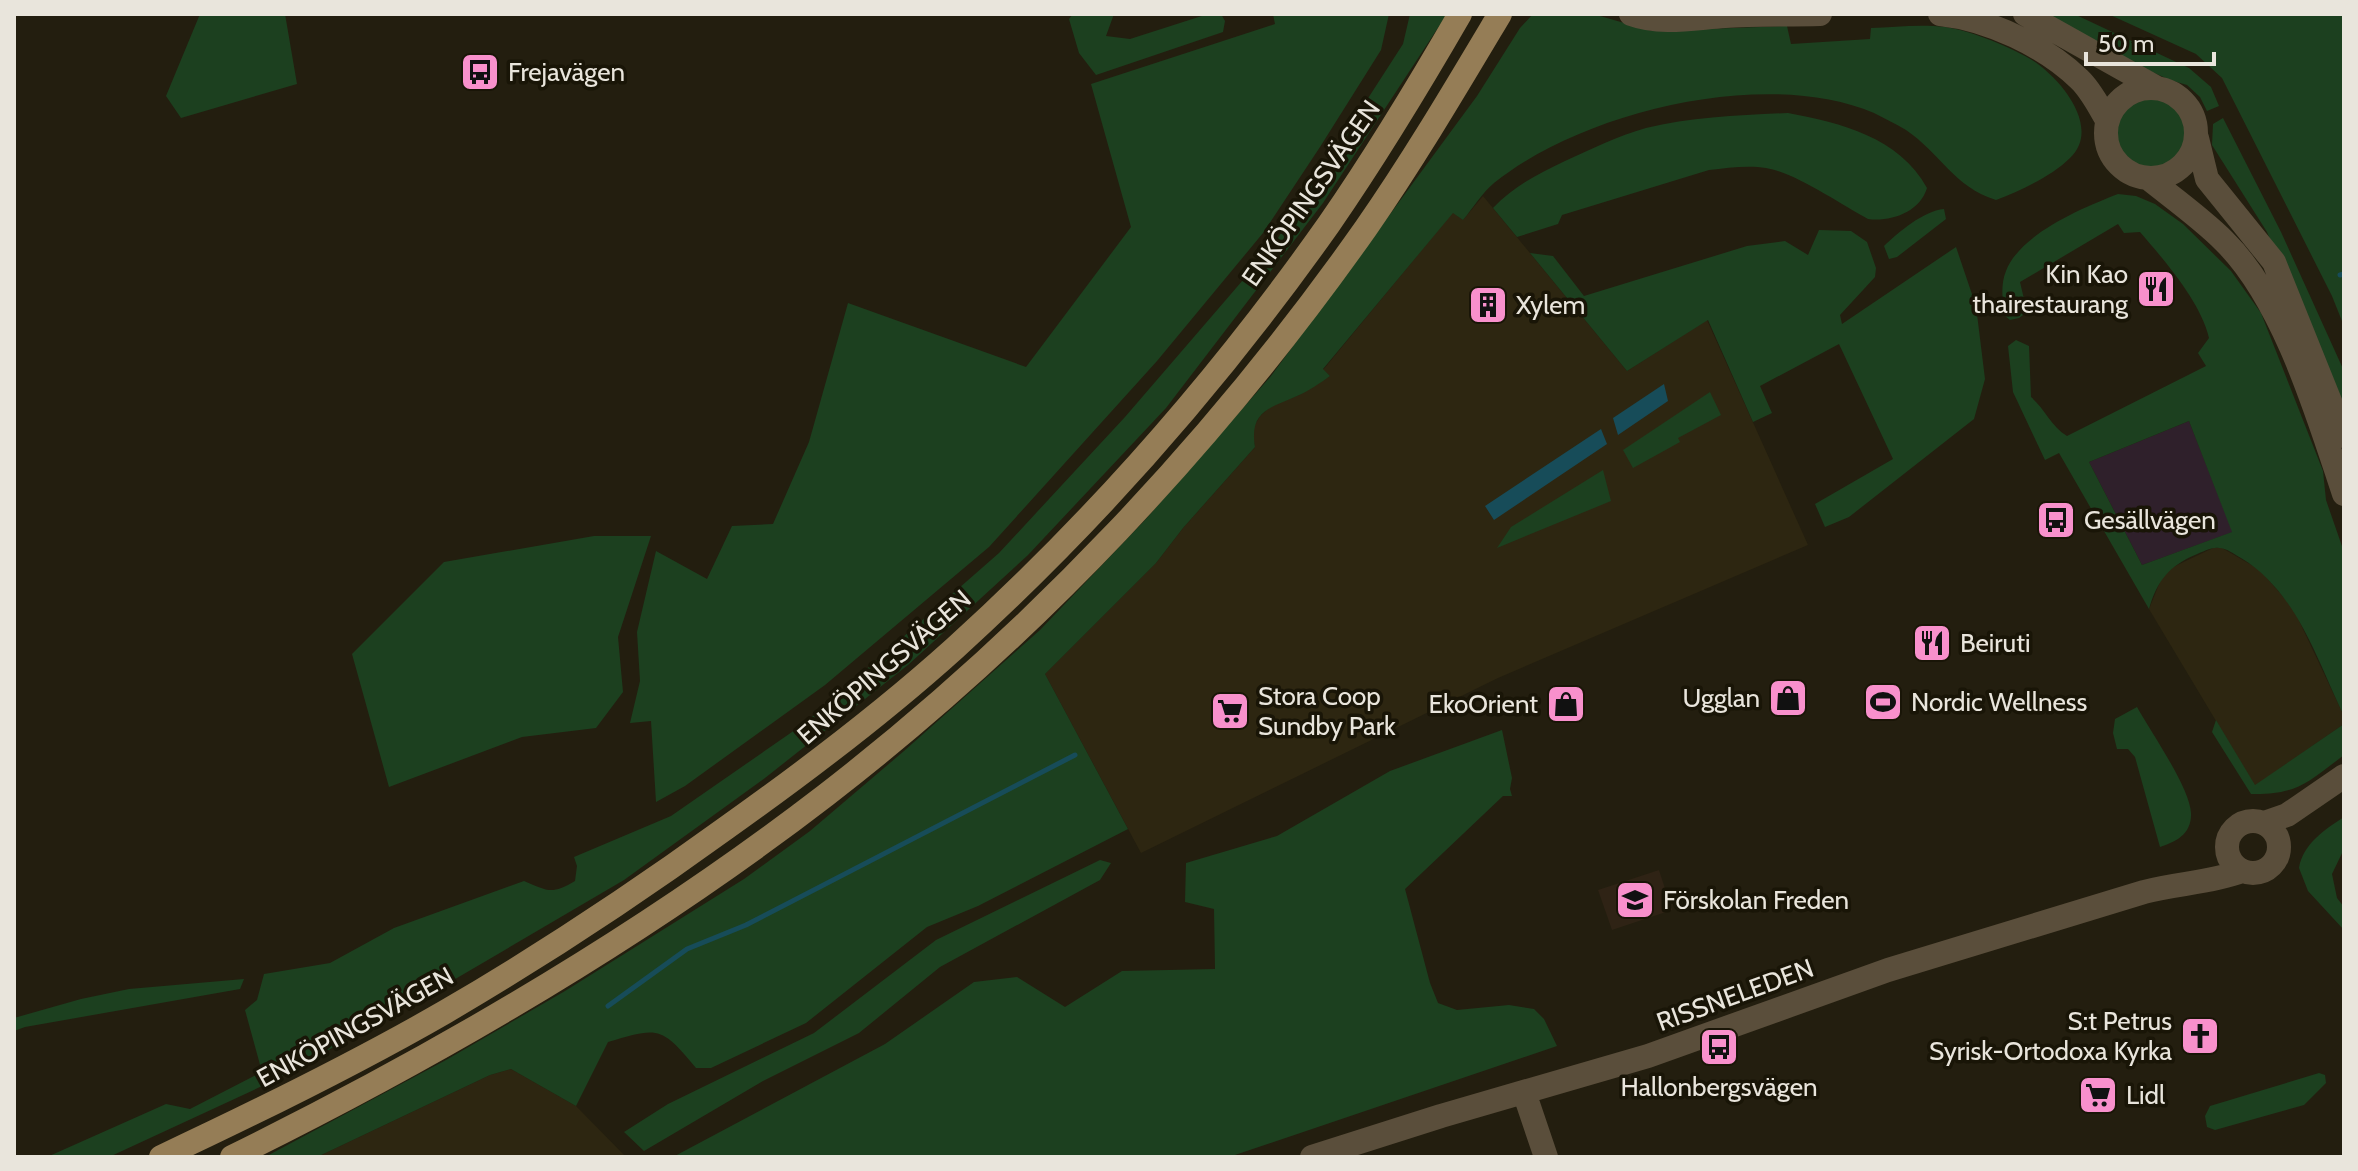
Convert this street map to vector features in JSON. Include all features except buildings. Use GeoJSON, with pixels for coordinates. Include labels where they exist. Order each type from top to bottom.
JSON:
{"type":"FeatureCollection","features":[{"type":"Feature","properties":{"kind":"main road","name":"ENKÖPINGSVÄGEN"},"geometry":{"type":"LineString","coordinates":[[161,1157],[260,1111],[445,1012],[649,884],[819,762],[955,648],[1075,531],[1156,442],[1244,336],[1329,224],[1408,103],[1460,14]]}},
{"type":"Feature","properties":{"kind":"main road"},"geometry":{"type":"LineString","coordinates":[[232,1157],[442,1046],[629,932],[827,794],[965,678],[1021,627],[1129,518],[1245,385],[1367,227],[1494,24],[1510,14]]}},
{"type":"Feature","properties":{"kind":"street"},"geometry":{"type":"LineString","coordinates":[[1631,14],[1661,20],[1820,14]]}},
{"type":"Feature","properties":{"kind":"street"},"geometry":{"type":"LineString","coordinates":[[1940,14],[1976,22],[2040,47],[2081,80],[2107,120]]}},
{"type":"Feature","properties":{"kind":"street"},"geometry":{"type":"LineString","coordinates":[[2025,14],[2157,88],[2177,95],[2189,107],[2196,122],[2207,179],[2274,262],[2344,436]]}},
{"type":"Feature","properties":{"kind":"street"},"geometry":{"type":"LineString","coordinates":[[2157,88],[2141,88],[2122,98],[2112,110],[2105,137],[2115,162],[2133,176],[2149,179],[2172,174],[2192,155],[2197,138]]}},
{"type":"Feature","properties":{"kind":"street"},"geometry":{"type":"LineString","coordinates":[[2149,179],[2225,242],[2253,278],[2286,337],[2344,494]]}},
{"type":"Feature","properties":{"kind":"street"},"geometry":{"type":"LineString","coordinates":[[2344,776],[2287,815],[2264,823],[2252,821],[2241,824],[2232,832],[2228,843],[2229,857],[2242,871],[2252,873],[2265,870],[2272,865],[2295,829],[2344,794]]}},
{"type":"Feature","properties":{"kind":"street"},"geometry":{"type":"LineString","coordinates":[[2264,823],[2277,835],[2279,850]]}},
{"type":"Feature","properties":{"kind":"street","name":"RISSNELEDEN"},"geometry":{"type":"LineString","coordinates":[[2175,884],[2202,868],[2228,843]]}},
{"type":"Feature","properties":{"kind":"street","name":"RISSNELEDEN"},"geometry":{"type":"LineString","coordinates":[[1312,1157],[1648,1056],[1888,970],[2175,884],[2215,880],[2242,871]]}},
{"type":"Feature","properties":{"kind":"street"},"geometry":{"type":"LineString","coordinates":[[1524,1092],[1546,1157]]}},
{"type":"Feature","properties":{"kind":"shaded area"},"geometry":{"type":"Polygon","coordinates":[[[1483,196],[1627,371],[1707,320],[1808,545],[1498,678],[1141,853],[1045,674],[1156,563],[1255,447],[1252,430],[1260,416],[1271,406],[1299,395],[1330,376],[1323,370],[1453,212],[1463,220],[1483,196]]]}},
{"type":"Feature","properties":{"kind":"shaded area"},"geometry":{"type":"Polygon","coordinates":[[[2189,421],[2233,532],[2142,565],[2089,462],[2189,421]]]}},
{"type":"Feature","properties":{"kind":"shaded area"},"geometry":{"type":"Polygon","coordinates":[[[2213,548],[2222,548],[2260,570],[2293,608],[2344,716],[2344,724],[2255,786],[2149,609],[2162,577],[2169,569],[2213,548]]]}},
{"type":"Feature","properties":{"kind":"shaded area","name":"Förskolan Freden"},"geometry":{"type":"Polygon","coordinates":[[[1659,870],[1672,910],[1612,930],[1598,890],[1659,870]]]}},
{"type":"Feature","properties":{"kind":"shaded area"},"geometry":{"type":"Polygon","coordinates":[[[511,1069],[576,1106],[626,1157],[317,1157],[490,1075],[511,1069]]]}},
{"type":"Feature","properties":{"kind":"green space"},"geometry":{"type":"Polygon","coordinates":[[[200,14],[285,14],[297,84],[181,118],[166,96],[200,14]]]}},
{"type":"Feature","properties":{"kind":"green space"},"geometry":{"type":"Polygon","coordinates":[[[1073,14],[1114,14],[1106,36],[1130,39],[1208,14],[1221,14],[1225,21],[1223,32],[1096,75],[1079,53],[1069,19],[1073,14]]]}},
{"type":"Feature","properties":{"kind":"green space"},"geometry":{"type":"Polygon","coordinates":[[[1273,14],[1389,14],[1381,50],[1263,233],[1157,361],[989,547],[825,685],[685,786],[656,802],[651,721],[630,723],[640,681],[637,632],[656,551],[707,579],[732,526],[773,524],[809,442],[848,303],[1026,367],[1131,227],[1091,84],[1275,24],[1273,14]]]}},
{"type":"Feature","properties":{"kind":"green space"},"geometry":{"type":"Polygon","coordinates":[[[1410,14],[1447,14],[1323,203],[1166,408],[1028,555],[908,665],[765,778],[624,880],[457,978],[273,1081],[109,1157],[47,1157],[166,1104],[190,1109],[262,1072],[245,1010],[257,1000],[264,974],[330,963],[394,928],[524,881],[550,890],[567,885],[575,881],[577,866],[574,857],[671,816],[805,723],[999,553],[1125,417],[1274,244],[1403,44],[1410,14]]]}},
{"type":"Feature","properties":{"kind":"green space"},"geometry":{"type":"Polygon","coordinates":[[[1533,14],[1593,14],[1652,31],[1787,26],[1791,44],[1870,39],[1871,28],[1927,26],[1954,29],[1986,38],[2017,52],[2049,74],[2072,101],[2079,116],[2082,131],[2079,145],[2070,158],[2054,171],[1996,200],[1969,187],[1918,139],[1874,113],[1830,100],[1782,94],[1730,96],[1677,104],[1625,117],[1576,135],[1531,157],[1494,183],[1463,220],[1453,213],[1323,369],[1330,376],[1306,392],[1264,412],[1255,426],[1255,447],[1156,563],[1045,674],[1128,829],[978,906],[927,927],[806,1023],[711,1068],[696,1068],[666,1037],[638,1034],[608,1042],[576,1106],[511,1069],[490,1075],[317,1157],[265,1157],[446,1060],[565,991],[744,879],[810,831],[1040,630],[1145,520],[1271,376],[1477,96],[1520,28],[1533,14]]]}},
{"type":"Feature","properties":{"kind":"green space"},"geometry":{"type":"Polygon","coordinates":[[[2042,14],[2074,14],[2189,68],[2211,87],[2219,106],[2207,111],[2200,97],[2187,85],[2139,66],[2042,14]]]}},
{"type":"Feature","properties":{"kind":"green space"},"geometry":{"type":"Polygon","coordinates":[[[2108,14],[2344,14],[2344,326],[2332,296],[2222,78],[2196,54],[2108,14]]]}},
{"type":"Feature","properties":{"kind":"green space"},"geometry":{"type":"Polygon","coordinates":[[[2151,99],[2175,109],[2185,133],[2175,157],[2151,167],[2127,157],[2117,133],[2127,109],[2151,99]]]}},
{"type":"Feature","properties":{"kind":"green space"},"geometry":{"type":"Polygon","coordinates":[[[1788,113],[1848,128],[1885,144],[1915,171],[1927,188],[1923,196],[1904,214],[1886,219],[1868,219],[1791,176],[1766,168],[1745,167],[1709,170],[1562,215],[1558,224],[1517,237],[1493,208],[1509,193],[1536,176],[1636,131],[1699,119],[1788,113]]]}},
{"type":"Feature","properties":{"kind":"green space"},"geometry":{"type":"Polygon","coordinates":[[[2223,118],[2281,232],[2344,371],[2344,418],[2267,232],[2212,145],[2213,124],[2223,118]]]}},
{"type":"Feature","properties":{"kind":"green space"},"geometry":{"type":"Polygon","coordinates":[[[2118,194],[2136,196],[2155,204],[2183,224],[2231,271],[2261,313],[2323,471],[2326,500],[2344,552],[2344,716],[2291,608],[2260,572],[2241,558],[2222,548],[2213,548],[2178,564],[2160,583],[2149,609],[2059,453],[2045,460],[2013,392],[2008,346],[2016,340],[2029,346],[2031,397],[2067,436],[2206,366],[2198,353],[2209,338],[2190,296],[2140,232],[2124,233],[2118,224],[2020,282],[2027,312],[2010,320],[2004,315],[2002,293],[2006,271],[2024,245],[2070,215],[2118,194]],[[2189,421],[2089,462],[2142,565],[2232,532],[2189,421]]]}},
{"type":"Feature","properties":{"kind":"green space"},"geometry":{"type":"Polygon","coordinates":[[[1944,209],[1946,219],[1897,257],[1889,259],[1884,246],[1890,240],[1920,218],[1944,209]]]}},
{"type":"Feature","properties":{"kind":"green space"},"geometry":{"type":"Polygon","coordinates":[[[1819,230],[1851,231],[1867,242],[1876,268],[1875,277],[1840,315],[1842,324],[1956,247],[1976,306],[1985,379],[1974,419],[1849,517],[1825,527],[1815,504],[1893,459],[1839,344],[1760,386],[1772,413],[1753,422],[1708,320],[1627,371],[1530,253],[1553,256],[1584,296],[1747,246],[1785,241],[1808,255],[1819,230]]]}},
{"type":"Feature","properties":{"kind":"green space"},"geometry":{"type":"Polygon","coordinates":[[[1710,392],[1721,415],[1678,438],[1680,442],[1633,468],[1623,450],[1710,392]]]}},
{"type":"Feature","properties":{"kind":"green space"},"geometry":{"type":"Polygon","coordinates":[[[1603,470],[1611,501],[1497,548],[1511,527],[1603,470]]]}},
{"type":"Feature","properties":{"kind":"green space"},"geometry":{"type":"Polygon","coordinates":[[[594,536],[651,536],[618,637],[623,692],[596,728],[522,737],[389,787],[352,654],[444,562],[594,536]]]}},
{"type":"Feature","properties":{"kind":"green space"},"geometry":{"type":"Polygon","coordinates":[[[2137,707],[2177,775],[2191,813],[2186,832],[2177,840],[2160,847],[2135,757],[2128,749],[2117,749],[2113,733],[2115,719],[2137,707]]]}},
{"type":"Feature","properties":{"kind":"green space"},"geometry":{"type":"Polygon","coordinates":[[[2216,720],[2255,785],[2344,724],[2344,755],[2302,785],[2280,792],[2251,794],[2212,732],[2216,720]]]}},
{"type":"Feature","properties":{"kind":"green space"},"geometry":{"type":"Polygon","coordinates":[[[1502,730],[1512,778],[1512,796],[1503,796],[1405,889],[1438,1003],[1457,1010],[1509,1005],[1534,1009],[1544,1019],[1557,1046],[1229,1157],[673,1157],[885,1044],[974,982],[1017,977],[1065,1007],[1122,971],[1215,969],[1214,909],[1185,902],[1186,863],[1277,836],[1390,771],[1502,730]]]}},
{"type":"Feature","properties":{"kind":"green space"},"geometry":{"type":"Polygon","coordinates":[[[2344,817],[2344,849],[2332,874],[2337,898],[2344,907],[2344,930],[2308,891],[2299,868],[2310,845],[2344,817]]]}},
{"type":"Feature","properties":{"kind":"green space"},"geometry":{"type":"Polygon","coordinates":[[[1100,860],[1111,863],[1100,880],[940,967],[859,1033],[763,1081],[644,1151],[624,1132],[668,1104],[814,1033],[936,940],[1100,860]]]}},
{"type":"Feature","properties":{"kind":"green space"},"geometry":{"type":"Polygon","coordinates":[[[244,979],[240,989],[14,1031],[14,1018],[81,999],[129,989],[244,979]]]}},
{"type":"Feature","properties":{"kind":"green space"},"geometry":{"type":"Polygon","coordinates":[[[2319,1073],[2325,1075],[2326,1083],[2304,1105],[2215,1130],[2207,1127],[2205,1116],[2210,1106],[2319,1073]]]}},
{"type":"Feature","properties":{"kind":"water"},"geometry":{"type":"Polygon","coordinates":[[[1664,384],[1668,401],[1618,435],[1613,418],[1664,384]]]}},
{"type":"Feature","properties":{"kind":"water"},"geometry":{"type":"Polygon","coordinates":[[[1601,429],[1607,444],[1494,520],[1485,506],[1601,429]]]}},
{"type":"Feature","properties":{"kind":"waterway"},"geometry":{"type":"LineString","coordinates":[[2340,275],[2344,274]]}},
{"type":"Feature","properties":{"kind":"waterway"},"geometry":{"type":"LineString","coordinates":[[608,1006],[687,949],[746,925],[1075,755]]}},
{"type":"Feature","properties":{"kind":"place","name":"Frejavägen"},"geometry":{"type":"Point","coordinates":[480,72]}},
{"type":"Feature","properties":{"kind":"place","name":"Kin Kao thairestaurang"},"geometry":{"type":"Point","coordinates":[2156,289]}},
{"type":"Feature","properties":{"kind":"place","name":"Xylem"},"geometry":{"type":"Point","coordinates":[1488,305]}},
{"type":"Feature","properties":{"kind":"place","name":"Gesällvägen"},"geometry":{"type":"Point","coordinates":[2056,520]}},
{"type":"Feature","properties":{"kind":"place","name":"Beiruti"},"geometry":{"type":"Point","coordinates":[1932,643]}},
{"type":"Feature","properties":{"kind":"place","name":"Ugglan"},"geometry":{"type":"Point","coordinates":[1788,698]}},
{"type":"Feature","properties":{"kind":"place","name":"Nordic Wellness"},"geometry":{"type":"Point","coordinates":[1883,702]}},
{"type":"Feature","properties":{"kind":"place","name":"EkoOrient"},"geometry":{"type":"Point","coordinates":[1566,704]}},
{"type":"Feature","properties":{"kind":"place","name":"Stora Coop Sundby Park"},"geometry":{"type":"Point","coordinates":[1230,711]}},
{"type":"Feature","properties":{"kind":"place","name":"Förskolan Freden"},"geometry":{"type":"Point","coordinates":[1635,900]}},
{"type":"Feature","properties":{"kind":"place","name":"S:t Petrus Syrisk-Ortodoxa Kyrka"},"geometry":{"type":"Point","coordinates":[2200,1036]}},
{"type":"Feature","properties":{"kind":"place","name":"Hallonbergsvägen"},"geometry":{"type":"Point","coordinates":[1719,1047]}},
{"type":"Feature","properties":{"kind":"place","name":"Lidl"},"geometry":{"type":"Point","coordinates":[2098,1095]}}]}
